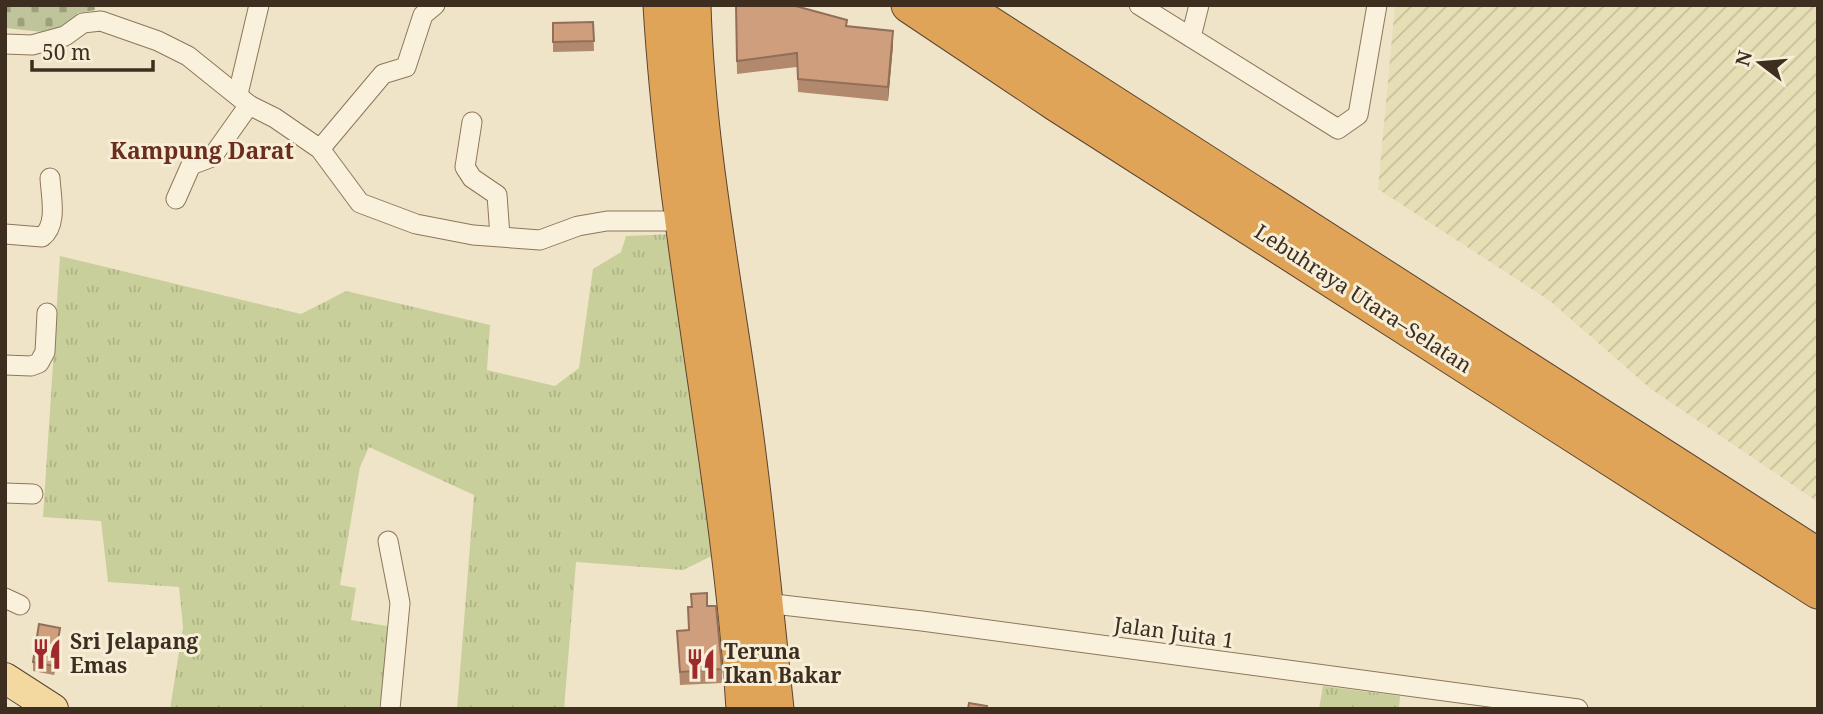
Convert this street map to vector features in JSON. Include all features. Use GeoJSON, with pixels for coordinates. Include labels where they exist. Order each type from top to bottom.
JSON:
{"type":"FeatureCollection","features":[{"type":"Feature","properties":{"kind":"highway"},"geometry":{"type":"LineString","coordinates":[[662,5],[683,221],[737,603],[744,709]]}},
{"type":"Feature","properties":{"kind":"highway"},"geometry":{"type":"LineString","coordinates":[[693,5],[696,82],[704,157],[740,394],[776,709]]}},
{"type":"Feature","properties":{"kind":"highway","name":"Lebuhraya Utara–Selatan"},"geometry":{"type":"LineString","coordinates":[[909,5],[1060,88],[1818,556]]}},
{"type":"Feature","properties":{"kind":"highway","name":"Lebuhraya Utara–Selatan"},"geometry":{"type":"LineString","coordinates":[[960,5],[1060,88],[1818,591]]}},
{"type":"Feature","properties":{"kind":"main road"},"geometry":{"type":"LineString","coordinates":[[5,678],[37,704]]}},
{"type":"Feature","properties":{"kind":"street"},"geometry":{"type":"LineString","coordinates":[[176,199],[191,165],[212,157],[243,99],[259,5]]}},
{"type":"Feature","properties":{"kind":"street"},"geometry":{"type":"LineString","coordinates":[[320,149],[383,74],[405,67],[424,15],[435,5]]}},
{"type":"Feature","properties":{"kind":"street"},"geometry":{"type":"LineString","coordinates":[[1139,5],[1338,129],[1358,115],[1377,5]]}},
{"type":"Feature","properties":{"kind":"street"},"geometry":{"type":"LineString","coordinates":[[1191,37],[1199,5]]}},
{"type":"Feature","properties":{"kind":"street"},"geometry":{"type":"LineString","coordinates":[[5,44],[32,46],[65,36],[83,23],[110,23],[172,48],[243,99],[320,149],[352,195],[371,209],[443,230],[540,240],[578,226],[607,221],[683,221]]}},
{"type":"Feature","properties":{"kind":"street"},"geometry":{"type":"LineString","coordinates":[[472,122],[465,167],[472,178],[497,195],[500,236]]}},
{"type":"Feature","properties":{"kind":"street"},"geometry":{"type":"LineString","coordinates":[[5,234],[41,237],[48,232],[52,225],[50,178]]}},
{"type":"Feature","properties":{"kind":"street"},"geometry":{"type":"LineString","coordinates":[[5,365],[31,366],[39,363],[45,352],[47,313]]}},
{"type":"Feature","properties":{"kind":"street"},"geometry":{"type":"LineString","coordinates":[[5,492],[33,494]]}},
{"type":"Feature","properties":{"kind":"street"},"geometry":{"type":"LineString","coordinates":[[388,541],[400,603],[390,709]]}},
{"type":"Feature","properties":{"kind":"street","name":"Jalan Juita 1"},"geometry":{"type":"LineString","coordinates":[[765,603],[922,621],[1578,709]]}},
{"type":"Feature","properties":{"kind":"shaded area"},"geometry":{"type":"Polygon","coordinates":[[[1395,5],[1818,5],[1818,502],[1651,389],[1550,301],[1378,189],[1395,5]]]}},
{"type":"Feature","properties":{"kind":"green space"},"geometry":{"type":"Polygon","coordinates":[[[5,5],[95,5],[95,10],[78,13],[62,34],[5,28],[5,5]]]}},
{"type":"Feature","properties":{"kind":"green space"},"geometry":{"type":"Polygon","coordinates":[[[674,234],[716,554],[683,570],[576,562],[564,709],[457,709],[474,495],[369,447],[360,467],[340,585],[356,588],[351,620],[393,627],[379,709],[170,709],[183,627],[179,587],[108,582],[101,521],[43,517],[60,256],[301,314],[346,291],[490,325],[487,370],[555,386],[579,368],[593,269],[621,252],[626,236],[674,234]]]}},
{"type":"Feature","properties":{"kind":"green space"},"geometry":{"type":"Polygon","coordinates":[[[1323,686],[1400,696],[1399,709],[1319,709],[1323,686]]]}},
{"type":"Feature","properties":{"kind":"building"},"geometry":{"type":"Polygon","coordinates":[[[736,5],[792,5],[847,20],[846,26],[893,31],[888,87],[798,79],[797,53],[737,61],[736,5]]]}},
{"type":"Feature","properties":{"kind":"building"},"geometry":{"type":"Polygon","coordinates":[[[593,22],[594,41],[553,42],[553,23],[593,22]]]}},
{"type":"Feature","properties":{"kind":"building","name":"Teruna Ikan Bakar"},"geometry":{"type":"Polygon","coordinates":[[[707,593],[707,606],[716,606],[722,669],[680,672],[677,631],[689,630],[688,607],[692,607],[691,594],[707,593]]]}},
{"type":"Feature","properties":{"kind":"building","name":"Sri Jelapang Emas"},"geometry":{"type":"Polygon","coordinates":[[[39,624],[60,628],[54,666],[33,662],[39,624]]]}},
{"type":"Feature","properties":{"kind":"building"},"geometry":{"type":"Polygon","coordinates":[[[969,703],[987,706],[986,709],[968,709],[969,703]]]}},
{"type":"Feature","properties":{"kind":"place","name":"Sri Jelapang Emas"},"geometry":{"type":"Point","coordinates":[47,654]}},
{"type":"Feature","properties":{"kind":"place","name":"Teruna Ikan Bakar"},"geometry":{"type":"Point","coordinates":[701,664]}},
{"type":"Feature","properties":{"kind":"district","name":"Kampung Darat"},"geometry":{"type":"Point","coordinates":[202,151]}}]}
